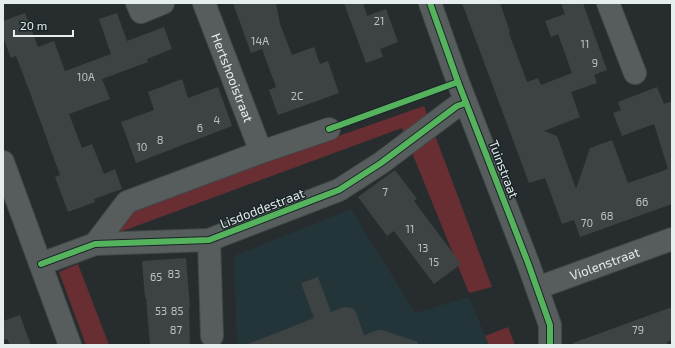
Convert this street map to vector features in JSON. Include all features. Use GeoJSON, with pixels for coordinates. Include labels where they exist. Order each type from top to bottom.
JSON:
{"type":"FeatureCollection","features":[{"type":"Feature","properties":{"kind":"street"},"geometry":{"type":"LineString","coordinates":[[137,3],[141,12],[164,3]]}},
{"type":"Feature","properties":{"kind":"street","name":"Hertshooistraat"},"geometry":{"type":"LineString","coordinates":[[204,3],[261,152]]}},
{"type":"Feature","properties":{"kind":"street","name":"Tuinstraat"},"geometry":{"type":"LineString","coordinates":[[430,3],[550,325],[550,345]]}},
{"type":"Feature","properties":{"kind":"street"},"geometry":{"type":"LineString","coordinates":[[608,3],[635,73]]}},
{"type":"Feature","properties":{"kind":"street","name":"Lisdoddestraat"},"geometry":{"type":"LineString","coordinates":[[41,264],[95,244],[209,240],[340,190],[381,163],[457,106],[466,103]]}},
{"type":"Feature","properties":{"kind":"street"},"geometry":{"type":"LineString","coordinates":[[95,244],[127,202],[261,152],[329,129]]}},
{"type":"Feature","properties":{"kind":"street"},"geometry":{"type":"LineString","coordinates":[[3,162],[70,345]]}},
{"type":"Feature","properties":{"kind":"street","name":"Violenstraat"},"geometry":{"type":"LineString","coordinates":[[537,288],[672,239]]}},
{"type":"Feature","properties":{"kind":"street","name":"Lisdoddestraat"},"geometry":{"type":"LineString","coordinates":[[209,240],[212,336]]}},
{"type":"Feature","properties":{"kind":"shaded area"},"geometry":{"type":"Polygon","coordinates":[[[424,106],[492,287],[469,293],[402,128],[112,235],[128,210],[424,106]]]}},
{"type":"Feature","properties":{"kind":"shaded area"},"geometry":{"type":"Polygon","coordinates":[[[351,209],[415,313],[469,297],[489,345],[237,345],[234,256],[351,209]]]}},
{"type":"Feature","properties":{"kind":"shaded area"},"geometry":{"type":"Polygon","coordinates":[[[78,264],[109,345],[86,345],[59,272],[78,264]]]}},
{"type":"Feature","properties":{"kind":"shaded area"},"geometry":{"type":"Polygon","coordinates":[[[508,327],[515,345],[489,345],[485,336],[508,327]]]}},
{"type":"Feature","properties":{"kind":"building"},"geometry":{"type":"Polygon","coordinates":[[[233,3],[276,3],[280,24],[292,55],[314,47],[320,64],[328,61],[339,93],[278,115],[269,90],[276,87],[262,49],[251,53],[233,3]]]}},
{"type":"Feature","properties":{"kind":"building"},"geometry":{"type":"Polygon","coordinates":[[[344,3],[363,3],[367,16],[386,9],[398,42],[380,49],[383,57],[366,63],[344,3]]]}},
{"type":"Feature","properties":{"kind":"building"},"geometry":{"type":"Polygon","coordinates":[[[462,3],[500,3],[527,82],[538,78],[541,85],[572,73],[558,34],[551,37],[545,21],[565,14],[561,3],[583,3],[607,70],[594,75],[597,83],[571,92],[580,117],[544,131],[557,136],[576,189],[590,148],[612,140],[628,183],[668,169],[654,124],[622,136],[613,113],[621,110],[618,102],[657,87],[664,104],[672,101],[672,204],[580,237],[574,220],[562,224],[545,178],[529,183],[462,3]]]}},
{"type":"Feature","properties":{"kind":"building"},"geometry":{"type":"Polygon","coordinates":[[[25,13],[38,47],[54,41],[65,71],[111,54],[99,19],[117,13],[127,41],[164,27],[172,49],[147,59],[148,62],[102,79],[110,99],[69,114],[82,148],[92,144],[104,174],[115,169],[122,189],[94,199],[95,202],[68,212],[55,177],[60,175],[29,90],[16,56],[11,58],[3,37],[3,21],[25,13]]]}},
{"type":"Feature","properties":{"kind":"building"},"geometry":{"type":"Polygon","coordinates":[[[182,79],[188,98],[218,87],[232,126],[136,163],[121,122],[154,110],[148,92],[182,79]]]}},
{"type":"Feature","properties":{"kind":"building"},"geometry":{"type":"Polygon","coordinates":[[[395,170],[417,199],[414,201],[461,264],[434,284],[394,231],[387,236],[358,197],[395,170]]]}},
{"type":"Feature","properties":{"kind":"building"},"geometry":{"type":"Polygon","coordinates":[[[186,258],[190,307],[190,345],[150,345],[142,261],[186,258]]]}},
{"type":"Feature","properties":{"kind":"building"},"geometry":{"type":"Polygon","coordinates":[[[318,277],[331,312],[344,307],[352,308],[356,312],[364,335],[382,330],[418,342],[417,345],[248,345],[314,318],[301,283],[318,277]]]}},
{"type":"Feature","properties":{"kind":"building"},"geometry":{"type":"Polygon","coordinates":[[[672,307],[672,340],[667,342],[668,345],[573,345],[573,343],[672,307]]]}},
{"type":"Feature","properties":{"kind":"building"},"geometry":{"type":"Polygon","coordinates":[[[20,315],[31,345],[10,345],[7,339],[3,340],[3,321],[20,315]]]}},
{"type":"Feature","properties":{"kind":"cycle path"},"geometry":{"type":"LineString","coordinates":[[430,3],[458,82],[528,263],[550,325],[550,345]]}},
{"type":"Feature","properties":{"kind":"cycle path"},"geometry":{"type":"LineString","coordinates":[[329,129],[458,82]]}},
{"type":"Feature","properties":{"kind":"cycle path"},"geometry":{"type":"LineString","coordinates":[[41,264],[95,244],[209,240],[339,190],[381,163],[457,106],[466,103]]}}]}
